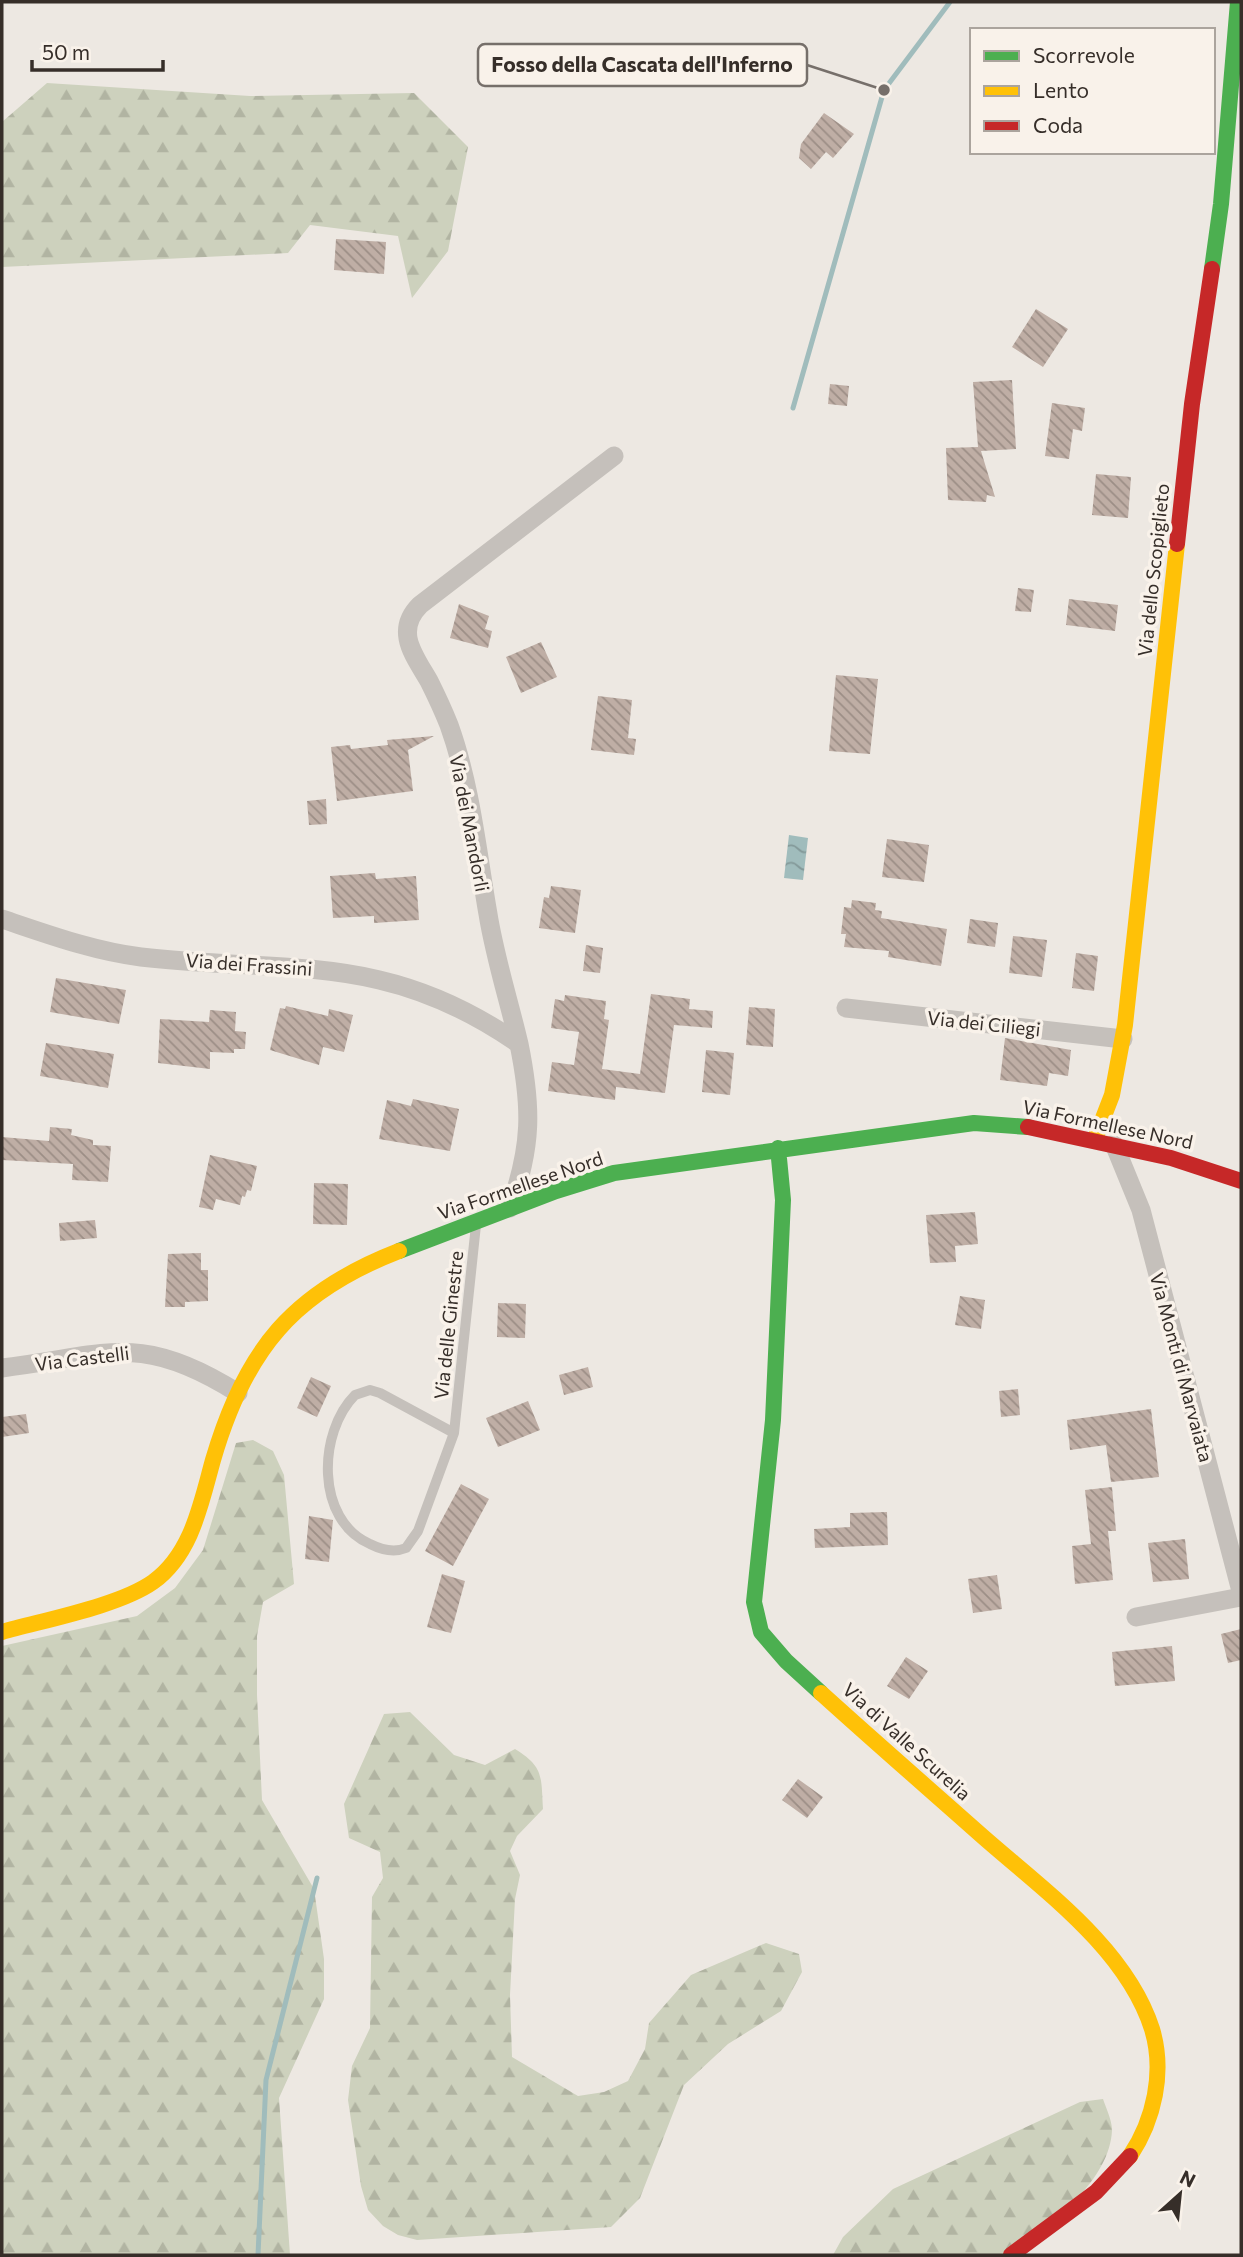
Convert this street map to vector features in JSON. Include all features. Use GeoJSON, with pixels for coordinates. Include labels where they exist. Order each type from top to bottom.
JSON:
{"type":"FeatureCollection","features":[{"type":"Feature","properties":{"kind":"street","name":"Via dello Scopiglieto"},"geometry":{"type":"LineString","coordinates":[[1095,1139],[1112,1095],[1123,1039],[1192,404],[1221,204],[1238,2]]}},
{"type":"Feature","properties":{"kind":"street","name":"Via dei Mandorli"},"geometry":{"type":"LineString","coordinates":[[510,1208],[524,1165],[529,1129],[529,1100],[519,1044],[493,939],[470,805],[456,748],[438,698],[411,650],[407,624],[416,609],[456,575],[614,456]]}},
{"type":"Feature","properties":{"kind":"street","name":"Via dei Frassini"},"geometry":{"type":"LineString","coordinates":[[2,919],[71,942],[139,957],[314,968],[380,978],[421,990],[491,1025],[519,1044]]}},
{"type":"Feature","properties":{"kind":"street","name":"Via dei Ciliegi"},"geometry":{"type":"LineString","coordinates":[[846,1008],[1123,1039]]}},
{"type":"Feature","properties":{"kind":"street","name":"Via Formellese Nord"},"geometry":{"type":"LineString","coordinates":[[2,1632],[133,1594],[169,1569],[186,1545],[195,1525],[220,1437],[238,1393],[267,1339],[289,1314],[313,1293],[360,1266],[510,1208],[625,1171],[974,1123],[1020,1125],[1095,1139],[1185,1162],[1241,1181]]}},
{"type":"Feature","properties":{"kind":"street","name":"Via Monti di Marvaiata"},"geometry":{"type":"LineString","coordinates":[[1115,1144],[1140,1210],[1241,1594]]}},
{"type":"Feature","properties":{"kind":"street","name":"Via di Valle Scurelia"},"geometry":{"type":"LineString","coordinates":[[778,1148],[783,1181],[782,1214],[771,1450],[754,1602],[758,1626],[769,1643],[793,1668],[1003,1854],[1093,1942],[1139,2001],[1157,2049],[1158,2068],[1152,2109],[1130,2155],[1101,2187],[1048,2224],[1011,2255]]}},
{"type":"Feature","properties":{"kind":"street","name":"Via Castelli"},"geometry":{"type":"LineString","coordinates":[[2,1368],[106,1352],[136,1351],[187,1364],[238,1393]]}},
{"type":"Feature","properties":{"kind":"street"},"geometry":{"type":"LineString","coordinates":[[1136,1617],[1241,1594]]}},
{"type":"Feature","properties":{"kind":"lane","name":"Via delle Ginestre"},"geometry":{"type":"LineString","coordinates":[[454,1433],[380,1393],[370,1390],[355,1395],[342,1412],[328,1466],[331,1502],[342,1521],[356,1536],[376,1547],[394,1551],[406,1548],[418,1531],[454,1433],[476,1221]]}},
{"type":"Feature","properties":{"kind":"green space"},"geometry":{"type":"Polygon","coordinates":[[[47,83],[250,96],[414,93],[468,147],[448,251],[412,298],[398,236],[310,225],[288,253],[2,267],[2,122],[47,83]]]}},
{"type":"Feature","properties":{"kind":"green space"},"geometry":{"type":"Polygon","coordinates":[[[253,1440],[273,1451],[284,1475],[294,1584],[263,1602],[257,1636],[262,1800],[314,1889],[324,1959],[324,1999],[279,2098],[290,2255],[2,2255],[2,1646],[137,1616],[175,1588],[203,1550],[236,1443],[253,1440]]]}},
{"type":"Feature","properties":{"kind":"green space"},"geometry":{"type":"Polygon","coordinates":[[[410,1712],[454,1755],[485,1765],[515,1749],[531,1761],[539,1773],[543,1809],[517,1836],[510,1851],[520,1875],[515,1899],[510,1995],[512,2057],[578,2096],[604,2092],[628,2081],[645,2049],[649,2023],[691,1975],[766,1943],[799,1954],[802,1972],[781,2011],[728,2044],[684,2085],[640,2198],[611,2227],[417,2240],[398,2235],[383,2226],[368,2210],[361,2186],[348,2100],[352,2066],[370,2028],[372,1897],[383,1878],[380,1852],[349,1838],[344,1804],[384,1714],[410,1712]]]}},
{"type":"Feature","properties":{"kind":"green space"},"geometry":{"type":"Polygon","coordinates":[[[1103,2099],[1112,2130],[1109,2149],[1101,2167],[1059,2216],[1012,2255],[833,2255],[843,2237],[893,2189],[1080,2102],[1103,2099]]]}},
{"type":"Feature","properties":{"kind":"water"},"geometry":{"type":"Polygon","coordinates":[[[789,835],[808,838],[803,880],[784,878],[789,835]]]}},
{"type":"Feature","properties":{"kind":"building"},"geometry":{"type":"Polygon","coordinates":[[[824,113],[854,134],[833,158],[826,152],[811,169],[799,158],[801,144],[824,113]]]}},
{"type":"Feature","properties":{"kind":"building"},"geometry":{"type":"Polygon","coordinates":[[[336,239],[386,242],[384,274],[334,270],[336,239]]]}},
{"type":"Feature","properties":{"kind":"building"},"geometry":{"type":"Polygon","coordinates":[[[1036,309],[1068,329],[1043,367],[1012,347],[1036,309]]]}},
{"type":"Feature","properties":{"kind":"building"},"geometry":{"type":"Polygon","coordinates":[[[1012,380],[1016,449],[981,451],[995,497],[987,495],[986,502],[948,500],[946,448],[978,447],[973,382],[1012,380]]]}},
{"type":"Feature","properties":{"kind":"building"},"geometry":{"type":"Polygon","coordinates":[[[830,384],[849,386],[847,406],[828,404],[830,384]]]}},
{"type":"Feature","properties":{"kind":"building"},"geometry":{"type":"Polygon","coordinates":[[[1052,403],[1085,408],[1082,431],[1073,429],[1069,459],[1045,456],[1052,403]]]}},
{"type":"Feature","properties":{"kind":"building"},"geometry":{"type":"Polygon","coordinates":[[[1096,474],[1131,477],[1128,518],[1092,515],[1096,474]]]}},
{"type":"Feature","properties":{"kind":"building"},"geometry":{"type":"Polygon","coordinates":[[[1018,588],[1034,590],[1031,612],[1015,611],[1018,588]]]}},
{"type":"Feature","properties":{"kind":"building"},"geometry":{"type":"Polygon","coordinates":[[[1069,599],[1118,605],[1115,631],[1066,625],[1069,599]]]}},
{"type":"Feature","properties":{"kind":"building"},"geometry":{"type":"Polygon","coordinates":[[[459,604],[489,616],[485,629],[492,631],[488,648],[450,638],[459,604]]]}},
{"type":"Feature","properties":{"kind":"building"},"geometry":{"type":"Polygon","coordinates":[[[541,642],[557,677],[521,693],[506,657],[541,642]]]}},
{"type":"Feature","properties":{"kind":"building"},"geometry":{"type":"Polygon","coordinates":[[[836,675],[878,679],[870,754],[829,751],[836,675]]]}},
{"type":"Feature","properties":{"kind":"building"},"geometry":{"type":"Polygon","coordinates":[[[598,696],[632,700],[628,738],[636,739],[634,755],[591,750],[598,696]]]}},
{"type":"Feature","properties":{"kind":"building"},"geometry":{"type":"Polygon","coordinates":[[[434,736],[408,750],[413,791],[337,801],[331,747],[350,745],[351,749],[388,745],[387,740],[434,736]]]}},
{"type":"Feature","properties":{"kind":"building"},"geometry":{"type":"Polygon","coordinates":[[[326,799],[327,824],[309,825],[307,801],[326,799]]]}},
{"type":"Feature","properties":{"kind":"building"},"geometry":{"type":"Polygon","coordinates":[[[887,839],[929,845],[924,882],[882,877],[887,839]]]}},
{"type":"Feature","properties":{"kind":"building"},"geometry":{"type":"Polygon","coordinates":[[[375,873],[376,879],[416,876],[419,920],[374,923],[374,916],[333,918],[330,876],[375,873]]]}},
{"type":"Feature","properties":{"kind":"building"},"geometry":{"type":"Polygon","coordinates":[[[551,886],[581,890],[575,933],[539,928],[544,897],[549,898],[551,886]]]}},
{"type":"Feature","properties":{"kind":"building"},"geometry":{"type":"Polygon","coordinates":[[[852,900],[876,903],[875,910],[882,911],[881,918],[947,929],[941,966],[888,957],[889,951],[844,947],[846,934],[841,934],[844,907],[851,908],[852,900]]]}},
{"type":"Feature","properties":{"kind":"building"},"geometry":{"type":"Polygon","coordinates":[[[970,919],[998,923],[995,947],[967,943],[970,919]]]}},
{"type":"Feature","properties":{"kind":"building"},"geometry":{"type":"Polygon","coordinates":[[[1013,936],[1047,940],[1042,977],[1009,973],[1013,936]]]}},
{"type":"Feature","properties":{"kind":"building"},"geometry":{"type":"Polygon","coordinates":[[[586,945],[603,948],[600,973],[583,971],[586,945]]]}},
{"type":"Feature","properties":{"kind":"building"},"geometry":{"type":"Polygon","coordinates":[[[1076,953],[1098,956],[1094,991],[1072,988],[1076,953]]]}},
{"type":"Feature","properties":{"kind":"building"},"geometry":{"type":"Polygon","coordinates":[[[56,978],[126,990],[119,1024],[50,1012],[56,978]]]}},
{"type":"Feature","properties":{"kind":"building"},"geometry":{"type":"Polygon","coordinates":[[[651,994],[690,999],[689,1009],[713,1011],[712,1028],[674,1025],[665,1093],[616,1087],[615,1100],[548,1091],[552,1062],[574,1065],[579,1032],[551,1028],[555,999],[564,1001],[565,995],[606,1001],[604,1019],[609,1020],[602,1069],[640,1074],[651,994]]]}},
{"type":"Feature","properties":{"kind":"building"},"geometry":{"type":"Polygon","coordinates":[[[286,1006],[328,1016],[329,1009],[353,1015],[344,1052],[323,1047],[319,1065],[270,1050],[280,1008],[285,1009],[286,1006]]]}},
{"type":"Feature","properties":{"kind":"building"},"geometry":{"type":"Polygon","coordinates":[[[749,1007],[775,1009],[773,1047],[746,1045],[749,1007]]]}},
{"type":"Feature","properties":{"kind":"building"},"geometry":{"type":"Polygon","coordinates":[[[210,1010],[236,1012],[235,1031],[246,1032],[245,1049],[234,1049],[234,1053],[210,1052],[210,1069],[158,1063],[160,1019],[209,1022],[210,1010]]]}},
{"type":"Feature","properties":{"kind":"building"},"geometry":{"type":"Polygon","coordinates":[[[1005,1038],[1071,1050],[1068,1076],[1049,1073],[1047,1086],[1000,1080],[1005,1038]]]}},
{"type":"Feature","properties":{"kind":"building"},"geometry":{"type":"Polygon","coordinates":[[[46,1043],[114,1054],[108,1088],[40,1076],[46,1043]]]}},
{"type":"Feature","properties":{"kind":"building"},"geometry":{"type":"Polygon","coordinates":[[[706,1050],[734,1053],[730,1095],[702,1092],[706,1050]]]}},
{"type":"Feature","properties":{"kind":"building"},"geometry":{"type":"Polygon","coordinates":[[[413,1099],[459,1109],[450,1151],[379,1139],[387,1100],[411,1106],[413,1099]]]}},
{"type":"Feature","properties":{"kind":"building"},"geometry":{"type":"Polygon","coordinates":[[[50,1127],[72,1129],[71,1135],[93,1140],[93,1145],[111,1146],[108,1182],[72,1180],[73,1164],[2,1160],[2,1137],[49,1141],[50,1127]]]}},
{"type":"Feature","properties":{"kind":"building"},"geometry":{"type":"Polygon","coordinates":[[[210,1155],[257,1166],[251,1191],[247,1190],[245,1197],[242,1196],[240,1205],[216,1199],[213,1210],[199,1207],[210,1155]]]}},
{"type":"Feature","properties":{"kind":"building"},"geometry":{"type":"Polygon","coordinates":[[[314,1183],[348,1184],[347,1225],[313,1224],[314,1183]]]}},
{"type":"Feature","properties":{"kind":"building"},"geometry":{"type":"Polygon","coordinates":[[[975,1212],[978,1244],[955,1246],[956,1262],[930,1263],[926,1215],[975,1212]]]}},
{"type":"Feature","properties":{"kind":"building"},"geometry":{"type":"Polygon","coordinates":[[[95,1220],[97,1238],[60,1241],[59,1223],[95,1220]]]}},
{"type":"Feature","properties":{"kind":"building"},"geometry":{"type":"Polygon","coordinates":[[[201,1253],[201,1270],[208,1270],[208,1301],[185,1302],[185,1307],[165,1307],[168,1254],[201,1253]]]}},
{"type":"Feature","properties":{"kind":"building"},"geometry":{"type":"Polygon","coordinates":[[[960,1296],[985,1300],[981,1329],[955,1325],[960,1296]]]}},
{"type":"Feature","properties":{"kind":"building"},"geometry":{"type":"Polygon","coordinates":[[[498,1303],[526,1304],[525,1338],[497,1337],[498,1303]]]}},
{"type":"Feature","properties":{"kind":"building"},"geometry":{"type":"Polygon","coordinates":[[[588,1367],[593,1387],[564,1395],[559,1375],[588,1367]]]}},
{"type":"Feature","properties":{"kind":"building"},"geometry":{"type":"Polygon","coordinates":[[[311,1377],[331,1386],[317,1417],[297,1408],[311,1377]]]}},
{"type":"Feature","properties":{"kind":"building"},"geometry":{"type":"Polygon","coordinates":[[[1018,1389],[1020,1415],[1001,1417],[999,1391],[1018,1389]]]}},
{"type":"Feature","properties":{"kind":"building"},"geometry":{"type":"Polygon","coordinates":[[[528,1401],[540,1430],[498,1447],[486,1418],[528,1401]]]}},
{"type":"Feature","properties":{"kind":"building"},"geometry":{"type":"Polygon","coordinates":[[[1151,1409],[1159,1477],[1111,1482],[1106,1445],[1070,1450],[1067,1420],[1151,1409]]]}},
{"type":"Feature","properties":{"kind":"building"},"geometry":{"type":"Polygon","coordinates":[[[26,1414],[29,1433],[2,1437],[2,1417],[26,1414]]]}},
{"type":"Feature","properties":{"kind":"building"},"geometry":{"type":"Polygon","coordinates":[[[461,1484],[489,1499],[453,1566],[425,1551],[461,1484]]]}},
{"type":"Feature","properties":{"kind":"building"},"geometry":{"type":"Polygon","coordinates":[[[1112,1487],[1116,1531],[1108,1531],[1113,1580],[1075,1584],[1072,1546],[1091,1544],[1085,1490],[1112,1487]]]}},
{"type":"Feature","properties":{"kind":"building"},"geometry":{"type":"Polygon","coordinates":[[[887,1512],[888,1545],[815,1548],[814,1529],[850,1527],[850,1513],[887,1512]]]}},
{"type":"Feature","properties":{"kind":"building"},"geometry":{"type":"Polygon","coordinates":[[[309,1516],[333,1520],[329,1562],[305,1559],[309,1516]]]}},
{"type":"Feature","properties":{"kind":"building"},"geometry":{"type":"Polygon","coordinates":[[[1185,1539],[1189,1579],[1153,1582],[1148,1543],[1185,1539]]]}},
{"type":"Feature","properties":{"kind":"building"},"geometry":{"type":"Polygon","coordinates":[[[442,1574],[465,1581],[451,1633],[427,1627],[442,1574]]]}},
{"type":"Feature","properties":{"kind":"building"},"geometry":{"type":"Polygon","coordinates":[[[997,1575],[1002,1609],[973,1613],[968,1579],[997,1575]]]}},
{"type":"Feature","properties":{"kind":"building"},"geometry":{"type":"Polygon","coordinates":[[[1241,1629],[1241,1660],[1228,1663],[1221,1634],[1241,1629]]]}},
{"type":"Feature","properties":{"kind":"building"},"geometry":{"type":"Polygon","coordinates":[[[1172,1646],[1175,1681],[1115,1686],[1112,1652],[1172,1646]]]}},
{"type":"Feature","properties":{"kind":"building"},"geometry":{"type":"Polygon","coordinates":[[[906,1657],[928,1671],[909,1699],[887,1686],[906,1657]]]}},
{"type":"Feature","properties":{"kind":"building"},"geometry":{"type":"Polygon","coordinates":[[[798,1779],[823,1797],[807,1818],[782,1800],[798,1779]]]}},
{"type":"Feature","properties":{"kind":"waterway"},"geometry":{"type":"LineString","coordinates":[[793,408],[884,90],[950,2]]}},
{"type":"Feature","properties":{"kind":"waterway"},"geometry":{"type":"LineString","coordinates":[[258,2255],[266,2080],[317,1878]]}},
{"type":"Feature","properties":{"kind":"traffic: fast"},"geometry":{"type":"LineString","coordinates":[[1212,269],[1221,204],[1238,2]]}},
{"type":"Feature","properties":{"kind":"traffic: fast"},"geometry":{"type":"LineString","coordinates":[[399,1251],[556,1191],[614,1173],[974,1123],[1028,1127]]}},
{"type":"Feature","properties":{"kind":"traffic: fast"},"geometry":{"type":"LineString","coordinates":[[778,1148],[783,1200],[773,1420],[754,1602],[761,1632],[786,1661],[821,1693]]}},
{"type":"Feature","properties":{"kind":"traffic: slow"},"geometry":{"type":"LineString","coordinates":[[1095,1139],[1112,1095],[1125,1025],[1177,544]]}},
{"type":"Feature","properties":{"kind":"traffic: slow"},"geometry":{"type":"LineString","coordinates":[[2,1632],[121,1598],[153,1582],[166,1570],[177,1557],[193,1527],[226,1421],[258,1356],[278,1330],[302,1306],[330,1285],[399,1251]]}},
{"type":"Feature","properties":{"kind":"traffic: slow"},"geometry":{"type":"LineString","coordinates":[[821,1693],[1080,1922],[1123,1972],[1140,2000],[1152,2029],[1157,2062],[1151,2111],[1130,2156]]}},
{"type":"Feature","properties":{"kind":"traffic: jam"},"geometry":{"type":"LineString","coordinates":[[1177,544],[1192,404],[1212,269]]}},
{"type":"Feature","properties":{"kind":"traffic: jam"},"geometry":{"type":"LineString","coordinates":[[1028,1127],[1171,1158],[1241,1181]]}},
{"type":"Feature","properties":{"kind":"traffic: jam"},"geometry":{"type":"LineString","coordinates":[[1011,2255],[1096,2192],[1130,2156]]}},
{"type":"Feature","properties":{"kind":"place","name":"Fosso della Cascata dell'Inferno"},"geometry":{"type":"Point","coordinates":[884,90]}}]}
